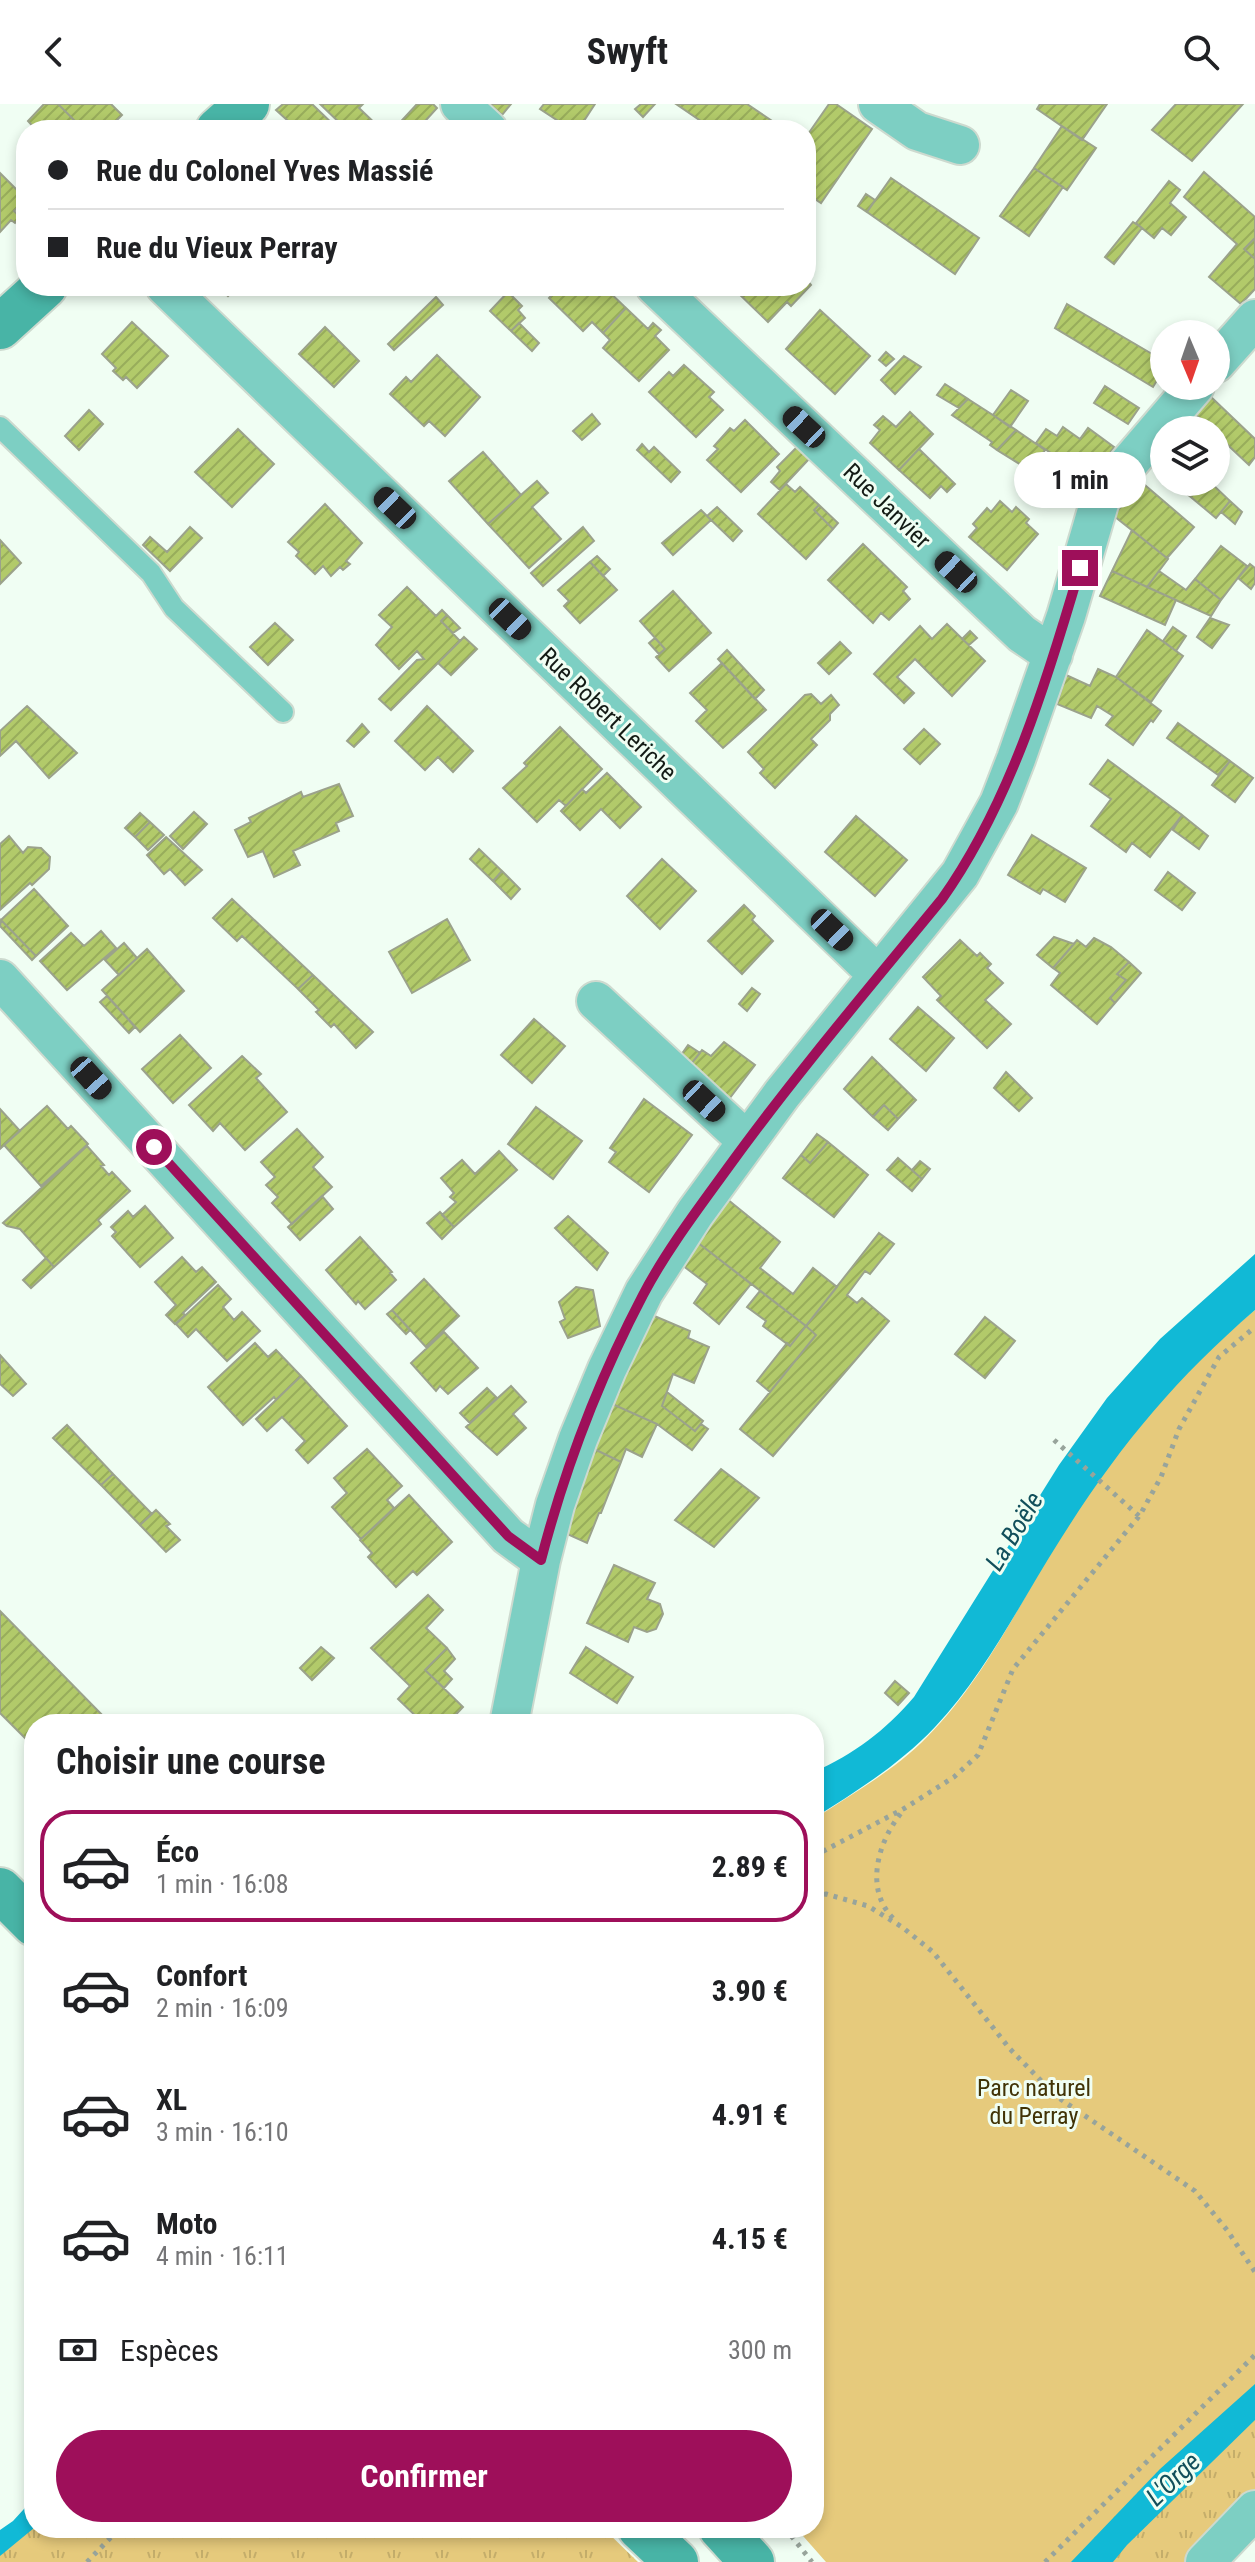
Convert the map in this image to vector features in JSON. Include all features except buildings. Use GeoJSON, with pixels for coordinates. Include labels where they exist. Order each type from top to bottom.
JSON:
{"type":"FeatureCollection","features":[{"type":"Feature","properties":{"kind":"main road"},"geometry":{"type":"LineString","coordinates":[[229,120],[247,104]]}},
{"type":"Feature","properties":{"kind":"main road"},"geometry":{"type":"LineString","coordinates":[[0,327],[34,296]]}},
{"type":"Feature","properties":{"kind":"main road"},"geometry":{"type":"LineString","coordinates":[[0,1890],[24,1914]]}},
{"type":"Feature","properties":{"kind":"main road"},"geometry":{"type":"LineString","coordinates":[[651,2538],[676,2562]]}},
{"type":"Feature","properties":{"kind":"main road"},"geometry":{"type":"LineString","coordinates":[[730,2538],[752,2562]]}},
{"type":"Feature","properties":{"kind":"street"},"geometry":{"type":"LineString","coordinates":[[460,104],[477,120]]}},
{"type":"Feature","properties":{"kind":"street"},"geometry":{"type":"LineString","coordinates":[[878,104],[917,131],[960,145]]}},
{"type":"Feature","properties":{"kind":"street","name":"Rue Robert Leriche"},"geometry":{"type":"LineString","coordinates":[[175,296],[878,975]]}},
{"type":"Feature","properties":{"kind":"street","name":"Rue Janvier"},"geometry":{"type":"LineString","coordinates":[[666,296],[1022,634],[1053,655]]}},
{"type":"Feature","properties":{"kind":"street"},"geometry":{"type":"LineString","coordinates":[[1230,347],[1255,319]]}},
{"type":"Feature","properties":{"kind":"street"},"geometry":{"type":"LineString","coordinates":[[511,1714],[555,1505],[607,1369],[644,1292],[747,1141],[960,874],[999,803],[1053,655],[1100,500],[1183,400]]}},
{"type":"Feature","properties":{"kind":"street"},"geometry":{"type":"LineString","coordinates":[[0,979],[508,1536],[541,1560]]}},
{"type":"Feature","properties":{"kind":"street"},"geometry":{"type":"LineString","coordinates":[[596,1001],[747,1141]]}},
{"type":"Feature","properties":{"kind":"street"},"geometry":{"type":"LineString","coordinates":[[1205,2562],[1255,2510]]}},
{"type":"Feature","properties":{"kind":"lane"},"geometry":{"type":"LineString","coordinates":[[0,427],[151,573],[174,608],[283,712]]}},
{"type":"Feature","properties":{"kind":"path"},"geometry":{"type":"LineString","coordinates":[[824,1851],[905,1808],[954,1777],[978,1755],[1013,1669],[1139,1516],[1161,1477],[1179,1429],[1219,1357],[1255,1327]]}},
{"type":"Feature","properties":{"kind":"path"},"geometry":{"type":"LineString","coordinates":[[1054,1440],[1139,1516]]}},
{"type":"Feature","properties":{"kind":"path"},"geometry":{"type":"LineString","coordinates":[[905,1808],[891,1826],[880,1859],[875,1887],[883,1908],[933,1952],[1010,2049],[1056,2096],[1195,2191],[1227,2230],[1255,2272]]}},
{"type":"Feature","properties":{"kind":"path"},"geometry":{"type":"LineString","coordinates":[[824,1894],[868,1906],[902,1927]]}},
{"type":"Feature","properties":{"kind":"path"},"geometry":{"type":"LineString","coordinates":[[1045,2562],[1255,2355]]}},
{"type":"Feature","properties":{"kind":"path"},"geometry":{"type":"LineString","coordinates":[[87,2562],[110,2538]]}},
{"type":"Feature","properties":{"kind":"path"},"geometry":{"type":"LineString","coordinates":[[793,2538],[812,2562]]}},
{"type":"Feature","properties":{"kind":"green space","name":"Parc naturel du Perray"},"geometry":{"type":"Polygon","coordinates":[[[1255,1310],[1255,2384],[1160,2469],[1071,2562],[826,2562],[805,2538],[824,2538],[824,1813],[901,1760],[948,1714],[986,1662],[1051,1552],[1108,1466],[1177,1383],[1255,1310]]]}},
{"type":"Feature","properties":{"kind":"green space"},"geometry":{"type":"Polygon","coordinates":[[[1255,2338],[1255,2496],[1192,2562],[1029,2562],[1255,2338]]]}},
{"type":"Feature","properties":{"kind":"green space"},"geometry":{"type":"Polygon","coordinates":[[[24,2534],[24,2538],[613,2538],[638,2562],[0,2562],[0,2552],[24,2534]]]}},
{"type":"Feature","properties":{"kind":"water"},"geometry":{"type":"Polygon","coordinates":[[[1255,1254],[1255,1310],[1198,1363],[1148,1417],[1103,1475],[986,1661],[953,1706],[922,1740],[893,1765],[824,1812],[824,1767],[868,1740],[892,1721],[914,1697],[1059,1465],[1107,1398],[1160,1339],[1255,1254]]]}},
{"type":"Feature","properties":{"kind":"water","name":"L'Orge"},"geometry":{"type":"Polygon","coordinates":[[[1255,2384],[1255,2420],[1113,2562],[1071,2562],[1160,2469],[1255,2384]]]}},
{"type":"Feature","properties":{"kind":"water"},"geometry":{"type":"Polygon","coordinates":[[[24,2509],[24,2536],[0,2556],[0,2530],[24,2509]]]}},
{"type":"Feature","properties":{"kind":"route"},"geometry":{"type":"LineString","coordinates":[[154,1147],[508,1536],[541,1560],[555,1505],[578,1439],[644,1292],[695,1213],[782,1094],[942,899],[960,874],[999,803],[1053,655],[1080,568]]}},
{"type":"Feature","properties":{"kind":"water label","name":"La Boële"},"geometry":{"type":"Point","coordinates":[1014,1531]}}]}
